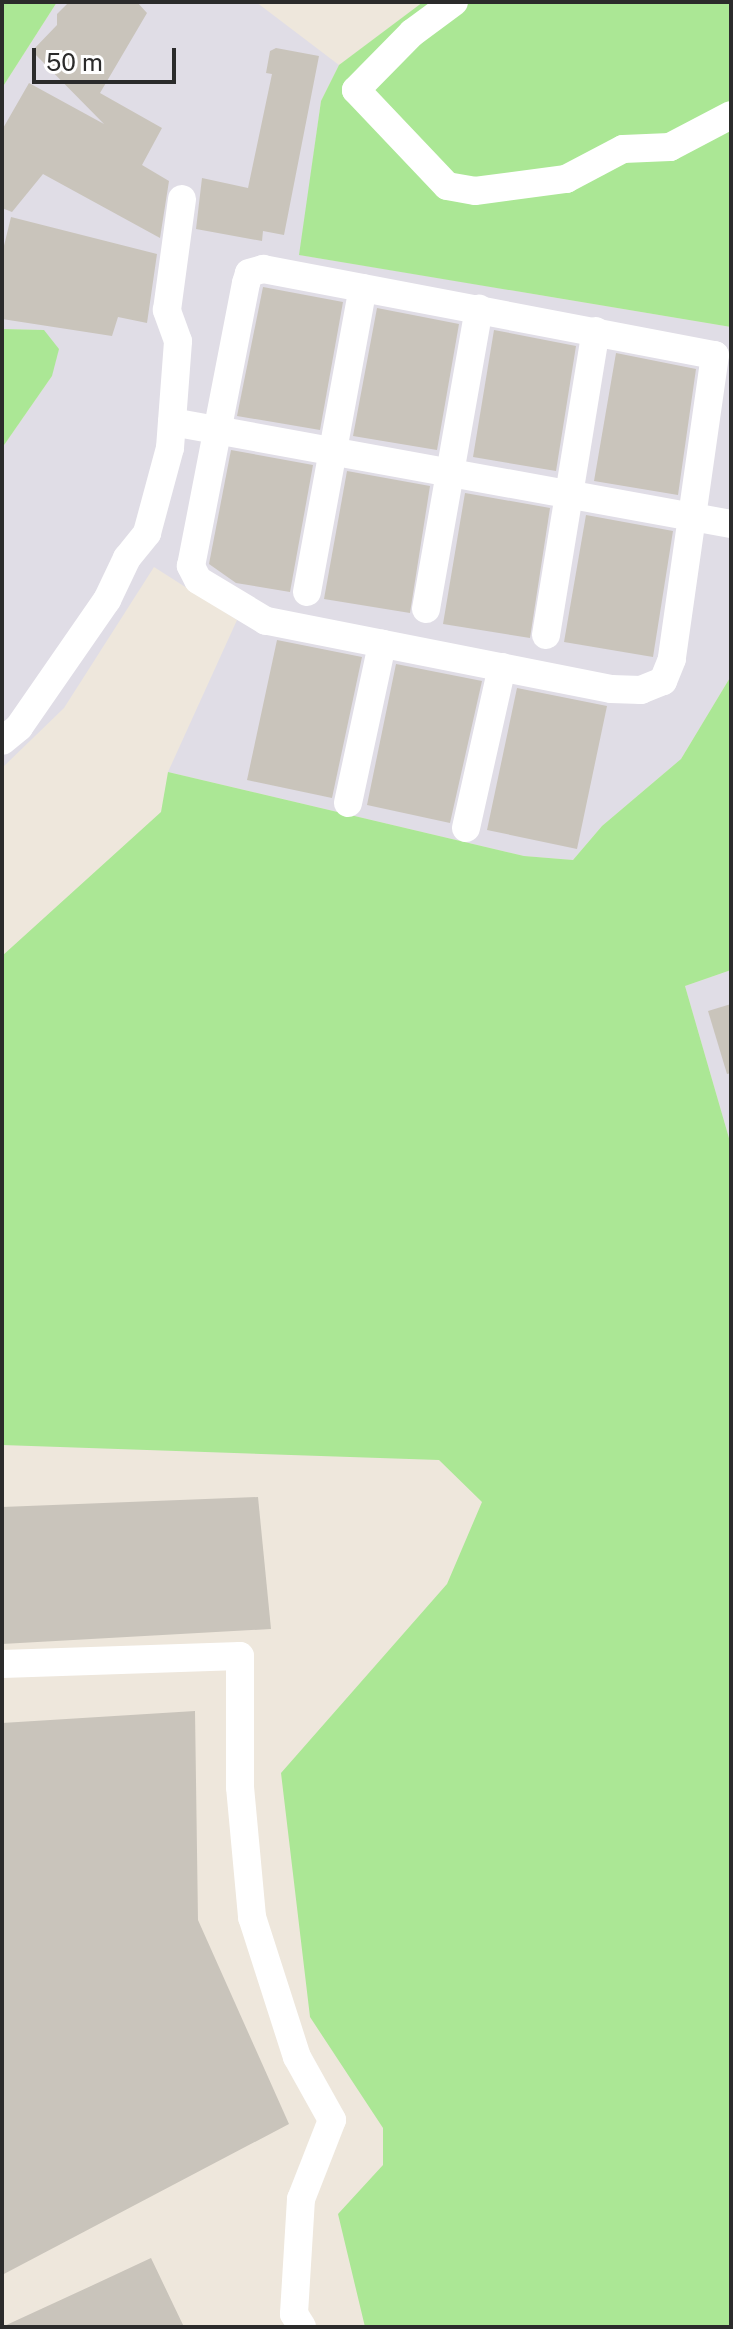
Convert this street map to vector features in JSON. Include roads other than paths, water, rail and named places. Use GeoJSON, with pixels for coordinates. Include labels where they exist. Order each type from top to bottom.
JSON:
{"type":"FeatureCollection","features":[{"type":"Feature","properties":{"kind":"street"},"geometry":{"type":"LineString","coordinates":[[454,2],[412,33],[356,90],[447,186],[475,191],[566,179],[623,149],[670,147],[731,115]]}},
{"type":"Feature","properties":{"kind":"street"},"geometry":{"type":"LineString","coordinates":[[2,741],[19,727],[98,613],[127,558],[147,533],[172,422],[178,341],[167,310],[182,199]]}},
{"type":"Feature","properties":{"kind":"street"},"geometry":{"type":"LineString","coordinates":[[263,269],[479,309],[715,355],[672,659],[663,681],[641,690],[611,689],[266,621],[198,580],[191,566],[249,273],[263,269]]}},
{"type":"Feature","properties":{"kind":"street"},"geometry":{"type":"LineString","coordinates":[[307,592],[363,288]]}},
{"type":"Feature","properties":{"kind":"street"},"geometry":{"type":"LineString","coordinates":[[426,609],[479,309]]}},
{"type":"Feature","properties":{"kind":"street"},"geometry":{"type":"LineString","coordinates":[[546,635],[596,331]]}},
{"type":"Feature","properties":{"kind":"street"},"geometry":{"type":"LineString","coordinates":[[172,422],[731,524]]}},
{"type":"Feature","properties":{"kind":"street"},"geometry":{"type":"LineString","coordinates":[[348,803],[382,644]]}},
{"type":"Feature","properties":{"kind":"street"},"geometry":{"type":"LineString","coordinates":[[466,828],[502,667]]}},
{"type":"Feature","properties":{"kind":"street"},"geometry":{"type":"LineString","coordinates":[[2,1664],[240,1656],[240,1787],[252,1917],[297,2057],[332,2120],[301,2199],[294,2314],[302,2327]]}}]}
